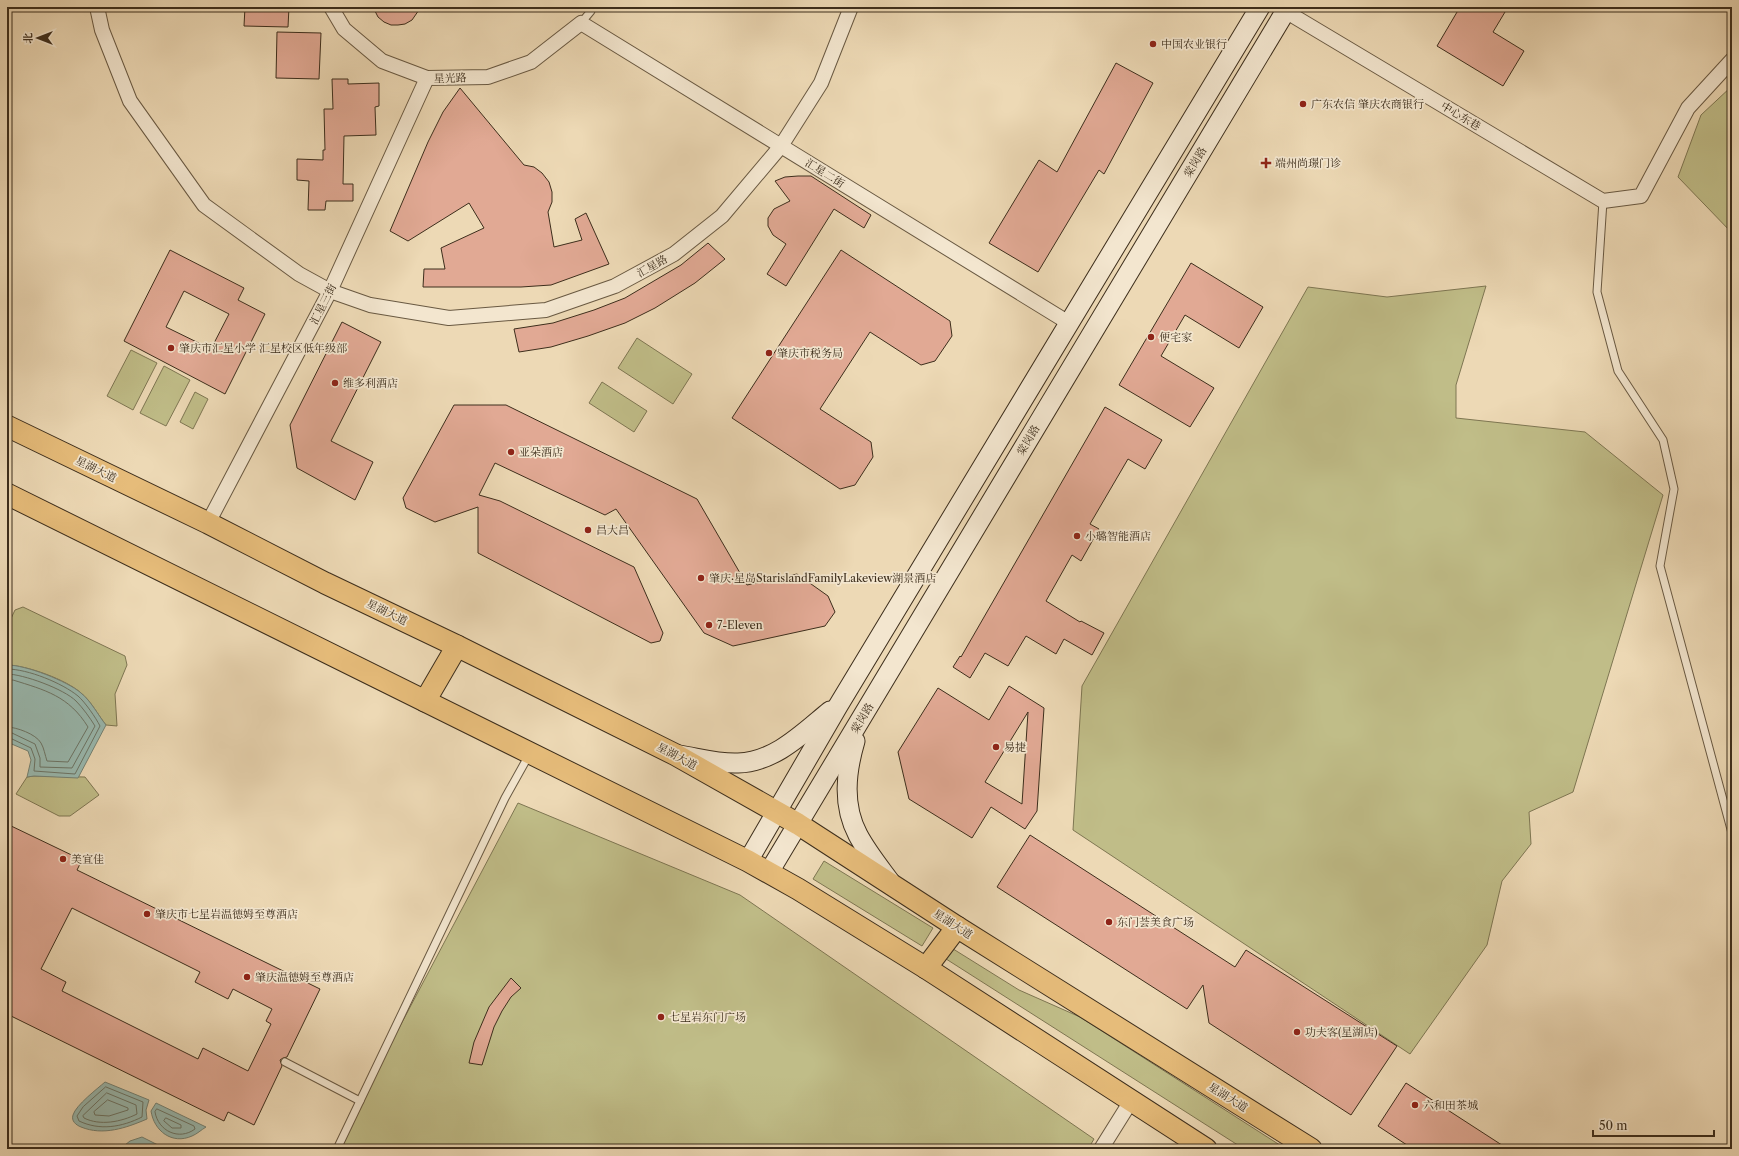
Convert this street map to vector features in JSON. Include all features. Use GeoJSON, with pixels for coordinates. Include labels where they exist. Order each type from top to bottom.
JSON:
{"type":"FeatureCollection","features":[{"type":"Feature","properties":{"kind":"main road"},"geometry":{"type":"LineString","coordinates":[[748,860],[838,706],[1260,7]]}},
{"type":"Feature","properties":{"kind":"main road","name":"棠岗路"},"geometry":{"type":"LineString","coordinates":[[769,872],[1286,9]]}},
{"type":"Feature","properties":{"kind":"main road","name":"星湖大道"},"geometry":{"type":"LineString","coordinates":[[7,426],[676,754],[798,824],[957,927],[1311,1149]]}},
{"type":"Feature","properties":{"kind":"main road"},"geometry":{"type":"LineString","coordinates":[[986,460],[1008,474]]}},
{"type":"Feature","properties":{"kind":"main road"},"geometry":{"type":"LineString","coordinates":[[7,494],[748,860],[926,968],[1206,1149]]}},
{"type":"Feature","properties":{"kind":"main road"},"geometry":{"type":"LineString","coordinates":[[425,701],[457,646]]}},
{"type":"Feature","properties":{"kind":"main road"},"geometry":{"type":"LineString","coordinates":[[676,754],[737,763],[756,760],[777,753],[838,706]]}},
{"type":"Feature","properties":{"kind":"main road"},"geometry":{"type":"LineString","coordinates":[[861,719],[849,762],[846,790],[849,812],[858,834],[892,885]]}},
{"type":"Feature","properties":{"kind":"main road"},"geometry":{"type":"LineString","coordinates":[[926,968],[957,927]]}},
{"type":"Feature","properties":{"kind":"street","name":"汇星路"},"geometry":{"type":"LineString","coordinates":[[97,7],[102,30],[130,101],[204,205],[299,274],[330,291],[370,305],[450,318],[546,310],[615,286],[674,254],[722,216],[781,146],[821,83],[851,7]]}},
{"type":"Feature","properties":{"kind":"street","name":"星光路"},"geometry":{"type":"LineString","coordinates":[[331,7],[344,30],[382,61],[427,78],[488,77],[531,62],[581,22]]}},
{"type":"Feature","properties":{"kind":"street","name":"中心东巷"},"geometry":{"type":"LineString","coordinates":[[1286,9],[1603,201]]}},
{"type":"Feature","properties":{"kind":"street","name":"汇星二街"},"geometry":{"type":"LineString","coordinates":[[581,22],[1069,323]]}},
{"type":"Feature","properties":{"kind":"street"},"geometry":{"type":"LineString","coordinates":[[1603,201],[1641,196],[1688,108],[1732,60]]}},
{"type":"Feature","properties":{"kind":"street","name":"汇星三街"},"geometry":{"type":"LineString","coordinates":[[208,524],[330,291],[427,78]]}},
{"type":"Feature","properties":{"kind":"street"},"geometry":{"type":"LineString","coordinates":[[1101,1149],[1131,1101]]}},
{"type":"Feature","properties":{"kind":"lane"},"geometry":{"type":"LineString","coordinates":[[581,22],[592,7]]}},
{"type":"Feature","properties":{"kind":"lane"},"geometry":{"type":"LineString","coordinates":[[1603,201],[1597,292],[1618,371],[1663,440],[1674,489],[1660,566],[1732,833]]}},
{"type":"Feature","properties":{"kind":"lane"},"geometry":{"type":"LineString","coordinates":[[337,1149],[502,805],[530,753]]}},
{"type":"Feature","properties":{"kind":"lane"},"geometry":{"type":"LineString","coordinates":[[285,1062],[360,1102]]}},
{"type":"Feature","properties":{"kind":"shaded area"},"geometry":{"type":"Polygon","coordinates":[[[1732,86],[1732,233],[1678,177],[1701,115],[1732,86]]]}},
{"type":"Feature","properties":{"kind":"shaded area"},"geometry":{"type":"Polygon","coordinates":[[[1486,286],[1456,385],[1456,418],[1585,432],[1663,495],[1573,792],[1529,812],[1531,844],[1502,881],[1487,945],[1410,1054],[1073,830],[1082,686],[1308,287],[1387,297],[1486,286]]]}},
{"type":"Feature","properties":{"kind":"shaded area"},"geometry":{"type":"Polygon","coordinates":[[[637,338],[692,374],[673,404],[618,368],[637,338]]]}},
{"type":"Feature","properties":{"kind":"shaded area"},"geometry":{"type":"Polygon","coordinates":[[[131,350],[157,363],[133,410],[107,396],[131,350]]]}},
{"type":"Feature","properties":{"kind":"shaded area"},"geometry":{"type":"Polygon","coordinates":[[[164,366],[190,380],[166,426],[140,413],[164,366]]]}},
{"type":"Feature","properties":{"kind":"shaded area"},"geometry":{"type":"Polygon","coordinates":[[[602,382],[647,411],[634,432],[589,403],[602,382]]]}},
{"type":"Feature","properties":{"kind":"shaded area"},"geometry":{"type":"Polygon","coordinates":[[[195,392],[208,399],[193,429],[180,422],[195,392]]]}},
{"type":"Feature","properties":{"kind":"shaded area"},"geometry":{"type":"Polygon","coordinates":[[[23,607],[125,656],[127,665],[115,694],[117,726],[106,725],[85,696],[66,683],[35,670],[7,665],[7,627],[15,610],[23,607]]]}},
{"type":"Feature","properties":{"kind":"shaded area"},"geometry":{"type":"Polygon","coordinates":[[[27,777],[85,777],[99,795],[70,816],[59,816],[16,794],[27,777]]]}},
{"type":"Feature","properties":{"kind":"shaded area","name":"七星岩东门广场"},"geometry":{"type":"Polygon","coordinates":[[[518,803],[740,895],[1094,1139],[1088,1149],[335,1149],[518,803]]]}},
{"type":"Feature","properties":{"kind":"shaded area"},"geometry":{"type":"Polygon","coordinates":[[[824,861],[933,928],[922,946],[813,879],[824,861]]]}},
{"type":"Feature","properties":{"kind":"shaded area"},"geometry":{"type":"Polygon","coordinates":[[[950,947],[1019,990],[1080,1017],[1286,1149],[1244,1149],[943,957],[950,947]]]}},
{"type":"Feature","properties":{"kind":"water"},"geometry":{"type":"Polygon","coordinates":[[[7,665],[46,674],[75,688],[88,700],[106,725],[78,778],[27,777],[31,760],[28,751],[7,742],[7,665]]]}},
{"type":"Feature","properties":{"kind":"water"},"geometry":{"type":"Polygon","coordinates":[[[105,1082],[149,1100],[146,1110],[147,1119],[123,1128],[106,1131],[89,1130],[76,1124],[73,1121],[75,1111],[87,1097],[105,1082]]]}},
{"type":"Feature","properties":{"kind":"water"},"geometry":{"type":"Polygon","coordinates":[[[156,1103],[206,1127],[194,1135],[185,1138],[178,1139],[171,1137],[160,1130],[156,1125],[151,1111],[156,1103]]]}},
{"type":"Feature","properties":{"kind":"water"},"geometry":{"type":"Polygon","coordinates":[[[142,1137],[166,1149],[120,1149],[130,1141],[142,1137]]]}},
{"type":"Feature","properties":{"kind":"building"},"geometry":{"type":"Polygon","coordinates":[[[245,7],[289,7],[288,27],[244,26],[245,7]]]}},
{"type":"Feature","properties":{"kind":"building"},"geometry":{"type":"Polygon","coordinates":[[[373,7],[421,7],[412,20],[405,24],[391,25],[378,17],[373,7]]]}},
{"type":"Feature","properties":{"kind":"building"},"geometry":{"type":"Polygon","coordinates":[[[1460,7],[1508,7],[1493,32],[1524,51],[1503,86],[1437,46],[1460,7]]]}},
{"type":"Feature","properties":{"kind":"building"},"geometry":{"type":"Polygon","coordinates":[[[277,32],[321,33],[319,79],[276,78],[277,32]]]}},
{"type":"Feature","properties":{"kind":"building"},"geometry":{"type":"Polygon","coordinates":[[[1116,63],[1153,83],[1104,174],[1099,170],[1038,272],[989,243],[1039,160],[1057,172],[1116,63]]]}},
{"type":"Feature","properties":{"kind":"building"},"geometry":{"type":"Polygon","coordinates":[[[332,79],[348,79],[348,84],[379,83],[379,106],[375,107],[376,135],[344,136],[343,184],[353,184],[353,201],[326,201],[325,210],[308,210],[309,181],[297,180],[297,159],[323,160],[323,150],[325,150],[324,109],[333,109],[332,79]]]}},
{"type":"Feature","properties":{"kind":"building"},"geometry":{"type":"Polygon","coordinates":[[[460,88],[524,165],[534,167],[542,173],[549,182],[552,192],[552,202],[548,212],[554,247],[582,240],[575,219],[586,213],[609,264],[551,285],[521,287],[423,287],[424,269],[445,269],[441,248],[484,228],[469,203],[408,241],[390,231],[428,142],[443,112],[460,88]]]}},
{"type":"Feature","properties":{"kind":"building"},"geometry":{"type":"Polygon","coordinates":[[[811,176],[871,215],[864,228],[834,209],[786,286],[767,274],[786,244],[773,235],[768,226],[768,218],[774,209],[790,201],[775,181],[785,177],[811,176]]]}},
{"type":"Feature","properties":{"kind":"building"},"geometry":{"type":"Polygon","coordinates":[[[708,243],[725,259],[695,283],[655,308],[625,323],[588,336],[551,347],[519,352],[514,329],[553,323],[625,298],[681,265],[708,243]]]}},
{"type":"Feature","properties":{"kind":"building"},"geometry":{"type":"Polygon","coordinates":[[[170,250],[244,288],[238,300],[265,314],[225,394],[124,341],[170,250]],[[184,291],[166,327],[211,349],[229,314],[184,291]]]}},
{"type":"Feature","properties":{"kind":"building"},"geometry":{"type":"Polygon","coordinates":[[[841,250],[950,321],[952,336],[935,361],[921,365],[870,332],[820,409],[871,442],[873,457],[855,485],[840,489],[732,418],[841,250]]]}},
{"type":"Feature","properties":{"kind":"building"},"geometry":{"type":"Polygon","coordinates":[[[1191,263],[1263,307],[1239,348],[1185,315],[1161,356],[1214,388],[1190,427],[1119,385],[1191,263]]]}},
{"type":"Feature","properties":{"kind":"building","name":"维多利酒店"},"geometry":{"type":"Polygon","coordinates":[[[342,322],[381,342],[331,441],[373,462],[355,500],[297,468],[290,425],[342,322]]]}},
{"type":"Feature","properties":{"kind":"building"},"geometry":{"type":"Polygon","coordinates":[[[454,405],[506,405],[697,499],[747,585],[797,574],[828,596],[835,612],[825,626],[733,646],[704,633],[616,509],[605,515],[495,463],[479,495],[500,501],[634,567],[663,633],[660,641],[651,643],[478,553],[478,507],[435,522],[406,508],[403,498],[454,405]]]}},
{"type":"Feature","properties":{"kind":"building"},"geometry":{"type":"Polygon","coordinates":[[[1105,407],[1162,440],[1145,469],[1128,459],[1090,524],[1099,529],[1081,561],[1072,555],[1046,601],[1080,622],[1081,621],[1104,633],[1092,655],[1064,639],[1056,654],[1026,636],[1008,666],[985,653],[970,678],[953,667],[960,656],[961,657],[1105,407]]]}},
{"type":"Feature","properties":{"kind":"building"},"geometry":{"type":"Polygon","coordinates":[[[1009,686],[1044,708],[1037,811],[1025,829],[991,807],[972,838],[909,799],[898,752],[938,688],[989,720],[1009,686]],[[1028,712],[985,782],[1022,804],[1028,712]]]}},
{"type":"Feature","properties":{"kind":"building","name":"肇庆温德姆至尊酒店"},"geometry":{"type":"Polygon","coordinates":[[[7,824],[82,860],[77,870],[320,989],[287,1057],[280,1060],[282,1066],[254,1125],[228,1112],[224,1121],[7,1014],[7,824]],[[72,908],[41,969],[66,982],[62,991],[198,1059],[203,1048],[248,1071],[271,1024],[266,1021],[272,1009],[233,989],[228,999],[195,982],[200,972],[72,908]]]}},
{"type":"Feature","properties":{"kind":"building"},"geometry":{"type":"Polygon","coordinates":[[[1030,835],[1235,967],[1246,950],[1397,1046],[1351,1115],[1209,1023],[1203,985],[1187,1009],[997,887],[1030,835]]]}},
{"type":"Feature","properties":{"kind":"building"},"geometry":{"type":"Polygon","coordinates":[[[511,978],[521,988],[511,997],[502,1011],[494,1027],[482,1065],[469,1063],[474,1042],[489,1007],[511,978]]]}},
{"type":"Feature","properties":{"kind":"building","name":"六和田茶城"},"geometry":{"type":"Polygon","coordinates":[[[1406,1083],[1508,1149],[1413,1149],[1378,1126],[1406,1083]]]}},
{"type":"Feature","properties":{"kind":"place","name":"中国农业银行"},"geometry":{"type":"Point","coordinates":[1153,44]}},
{"type":"Feature","properties":{"kind":"place","name":"广东农信 肇庆农商银行"},"geometry":{"type":"Point","coordinates":[1303,104]}},
{"type":"Feature","properties":{"kind":"place","name":"端州尚璟门诊"},"geometry":{"type":"Point","coordinates":[1266,163]}},
{"type":"Feature","properties":{"kind":"place","name":"便宅家"},"geometry":{"type":"Point","coordinates":[1151,337]}},
{"type":"Feature","properties":{"kind":"place","name":"肇庆市汇星小学 汇星校区低年级部"},"geometry":{"type":"Point","coordinates":[171,348]}},
{"type":"Feature","properties":{"kind":"place","name":"肇庆市税务局"},"geometry":{"type":"Point","coordinates":[769,353]}},
{"type":"Feature","properties":{"kind":"place","name":"维多利酒店"},"geometry":{"type":"Point","coordinates":[335,383]}},
{"type":"Feature","properties":{"kind":"place","name":"亚朵酒店"},"geometry":{"type":"Point","coordinates":[511,452]}},
{"type":"Feature","properties":{"kind":"place","name":"昌大昌"},"geometry":{"type":"Point","coordinates":[588,530]}},
{"type":"Feature","properties":{"kind":"place","name":"小璐智能酒店"},"geometry":{"type":"Point","coordinates":[1077,536]}},
{"type":"Feature","properties":{"kind":"place","name":"肇庆·星岛StarislandFamilyLakeview湖景酒店"},"geometry":{"type":"Point","coordinates":[701,578]}},
{"type":"Feature","properties":{"kind":"place","name":"7-Eleven"},"geometry":{"type":"Point","coordinates":[709,625]}},
{"type":"Feature","properties":{"kind":"place","name":"易捷"},"geometry":{"type":"Point","coordinates":[996,747]}},
{"type":"Feature","properties":{"kind":"place","name":"美宜佳"},"geometry":{"type":"Point","coordinates":[63,859]}},
{"type":"Feature","properties":{"kind":"place","name":"肇庆市七星岩温德姆至尊酒店"},"geometry":{"type":"Point","coordinates":[147,914]}},
{"type":"Feature","properties":{"kind":"place","name":"东门荟美食广场"},"geometry":{"type":"Point","coordinates":[1109,922]}},
{"type":"Feature","properties":{"kind":"place","name":"肇庆温德姆至尊酒店"},"geometry":{"type":"Point","coordinates":[247,977]}},
{"type":"Feature","properties":{"kind":"place","name":"七星岩东门广场"},"geometry":{"type":"Point","coordinates":[661,1017]}},
{"type":"Feature","properties":{"kind":"place","name":"功夫客(星湖店)"},"geometry":{"type":"Point","coordinates":[1297,1032]}},
{"type":"Feature","properties":{"kind":"place","name":"六和田茶城"},"geometry":{"type":"Point","coordinates":[1415,1105]}}]}
